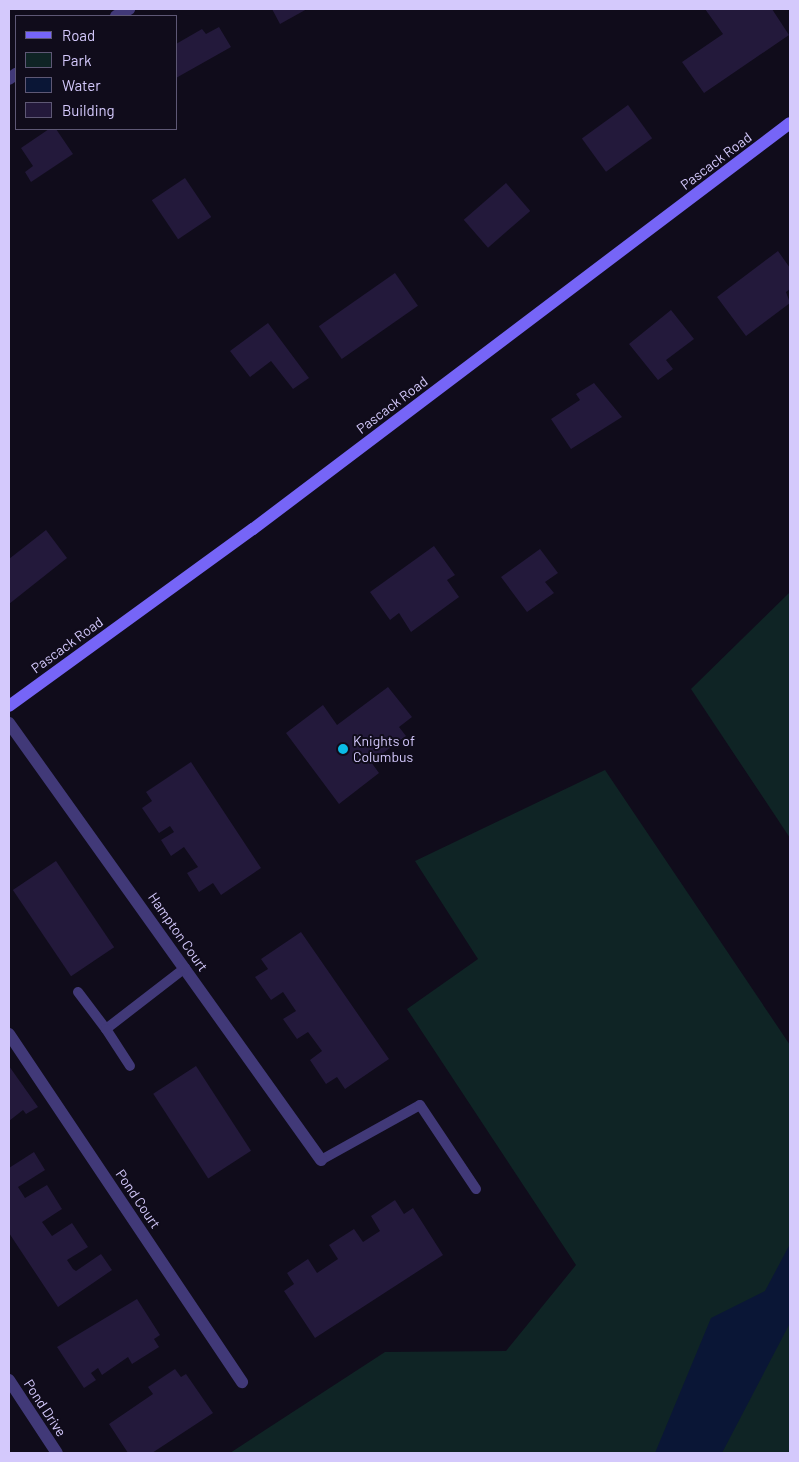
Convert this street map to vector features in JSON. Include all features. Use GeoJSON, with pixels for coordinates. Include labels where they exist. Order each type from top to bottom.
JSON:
{"type":"FeatureCollection","features":[{"type":"Feature","properties":{"kind":"main road","name":"Pascack Road"},"geometry":{"type":"LineString","coordinates":[[9,706],[253,529],[790,124]]}},
{"type":"Feature","properties":{"kind":"street"},"geometry":{"type":"LineString","coordinates":[[118,15],[129,9]]}},
{"type":"Feature","properties":{"kind":"street","name":"Hampton Court"},"geometry":{"type":"LineString","coordinates":[[9,723],[321,1160]]}},
{"type":"Feature","properties":{"kind":"street","name":"Pond Court"},"geometry":{"type":"LineString","coordinates":[[9,1034],[242,1382]]}},
{"type":"Feature","properties":{"kind":"street","name":"Pond Drive"},"geometry":{"type":"LineString","coordinates":[[9,1380],[57,1453]]}},
{"type":"Feature","properties":{"kind":"lane"},"geometry":{"type":"LineString","coordinates":[[106,1029],[185,968]]}},
{"type":"Feature","properties":{"kind":"lane"},"geometry":{"type":"LineString","coordinates":[[78,992],[106,1029],[130,1066]]}},
{"type":"Feature","properties":{"kind":"lane"},"geometry":{"type":"LineString","coordinates":[[321,1160],[420,1105],[476,1189]]}},
{"type":"Feature","properties":{"kind":"green space"},"geometry":{"type":"Polygon","coordinates":[[[790,592],[790,838],[691,689],[790,592]]]}},
{"type":"Feature","properties":{"kind":"green space"},"geometry":{"type":"Polygon","coordinates":[[[605,770],[790,1045],[790,1453],[230,1453],[385,1352],[506,1351],[576,1265],[407,1009],[478,959],[415,861],[605,770]]]}},
{"type":"Feature","properties":{"kind":"water"},"geometry":{"type":"Polygon","coordinates":[[[790,1244],[790,1323],[722,1453],[655,1453],[711,1318],[765,1291],[790,1244]]]}},
{"type":"Feature","properties":{"kind":"building"},"geometry":{"type":"Polygon","coordinates":[[[272,9],[307,9],[280,24],[272,9]]]}},
{"type":"Feature","properties":{"kind":"building"},"geometry":{"type":"Polygon","coordinates":[[[705,9],[772,9],[789,35],[704,93],[682,62],[723,34],[705,9]]]}},
{"type":"Feature","properties":{"kind":"building"},"geometry":{"type":"Polygon","coordinates":[[[219,27],[231,47],[178,77],[178,43],[202,29],[206,34],[219,27]]]}},
{"type":"Feature","properties":{"kind":"building"},"geometry":{"type":"Polygon","coordinates":[[[628,105],[652,138],[606,172],[582,139],[628,105]]]}},
{"type":"Feature","properties":{"kind":"building"},"geometry":{"type":"Polygon","coordinates":[[[48,130],[57,130],[73,154],[31,182],[25,172],[33,166],[21,148],[48,130]]]}},
{"type":"Feature","properties":{"kind":"building"},"geometry":{"type":"Polygon","coordinates":[[[185,178],[211,217],[178,239],[152,200],[185,178]]]}},
{"type":"Feature","properties":{"kind":"building"},"geometry":{"type":"Polygon","coordinates":[[[506,183],[530,211],[488,248],[464,220],[506,183]]]}},
{"type":"Feature","properties":{"kind":"building"},"geometry":{"type":"Polygon","coordinates":[[[778,251],[790,268],[790,289],[786,292],[790,303],[746,336],[717,297],[778,251]]]}},
{"type":"Feature","properties":{"kind":"building"},"geometry":{"type":"Polygon","coordinates":[[[395,273],[418,306],[342,359],[319,326],[395,273]]]}},
{"type":"Feature","properties":{"kind":"building"},"geometry":{"type":"Polygon","coordinates":[[[671,310],[694,339],[666,360],[673,369],[658,380],[629,344],[671,310]]]}},
{"type":"Feature","properties":{"kind":"building"},"geometry":{"type":"Polygon","coordinates":[[[268,323],[309,378],[293,389],[271,361],[250,377],[230,351],[268,323]]]}},
{"type":"Feature","properties":{"kind":"building"},"geometry":{"type":"Polygon","coordinates":[[[594,383],[622,417],[571,449],[551,419],[580,400],[576,394],[594,383]]]}},
{"type":"Feature","properties":{"kind":"building"},"geometry":{"type":"Polygon","coordinates":[[[46,530],[67,558],[9,604],[9,559],[46,530]]]}},
{"type":"Feature","properties":{"kind":"building"},"geometry":{"type":"Polygon","coordinates":[[[434,546],[455,575],[447,580],[459,597],[411,632],[399,613],[390,620],[370,592],[434,546]]]}},
{"type":"Feature","properties":{"kind":"building"},"geometry":{"type":"Polygon","coordinates":[[[540,549],[558,573],[545,582],[554,593],[527,612],[501,577],[540,549]]]}},
{"type":"Feature","properties":{"kind":"building","name":"Knights of Columbus"},"geometry":{"type":"Polygon","coordinates":[[[388,687],[412,717],[399,727],[406,736],[371,762],[379,773],[339,804],[286,733],[323,705],[337,725],[388,687]]]}},
{"type":"Feature","properties":{"kind":"building"},"geometry":{"type":"Polygon","coordinates":[[[191,762],[261,868],[221,895],[213,883],[199,892],[187,873],[198,867],[184,847],[171,856],[161,840],[174,832],[170,826],[159,833],[142,808],[152,801],[146,792],[191,762]]]}},
{"type":"Feature","properties":{"kind":"building"},"geometry":{"type":"Polygon","coordinates":[[[56,861],[114,947],[71,976],[13,890],[56,861]]]}},
{"type":"Feature","properties":{"kind":"building"},"geometry":{"type":"Polygon","coordinates":[[[301,932],[389,1059],[345,1089],[337,1077],[326,1084],[310,1060],[322,1051],[308,1032],[297,1039],[283,1019],[296,1011],[283,992],[271,1000],[255,977],[268,969],[261,959],[301,932]]]}},
{"type":"Feature","properties":{"kind":"building"},"geometry":{"type":"Polygon","coordinates":[[[9,1066],[38,1107],[26,1114],[23,1110],[9,1121],[9,1066]]]}},
{"type":"Feature","properties":{"kind":"building"},"geometry":{"type":"Polygon","coordinates":[[[196,1066],[251,1151],[208,1178],[153,1094],[196,1066]]]}},
{"type":"Feature","properties":{"kind":"building"},"geometry":{"type":"Polygon","coordinates":[[[34,1152],[45,1170],[18,1187],[25,1198],[47,1185],[62,1209],[42,1222],[52,1236],[72,1223],[88,1247],[67,1260],[73,1269],[76,1271],[101,1254],[112,1270],[58,1307],[9,1233],[9,1168],[34,1152]]]}},
{"type":"Feature","properties":{"kind":"building"},"geometry":{"type":"Polygon","coordinates":[[[395,1200],[404,1214],[413,1208],[443,1255],[315,1338],[284,1291],[294,1284],[287,1273],[308,1259],[317,1273],[338,1259],[329,1245],[354,1229],[363,1242],[380,1231],[371,1216],[395,1200]]]}},
{"type":"Feature","properties":{"kind":"building"},"geometry":{"type":"Polygon","coordinates":[[[137,1299],[160,1335],[154,1339],[159,1347],[132,1364],[128,1357],[102,1375],[98,1368],[91,1373],[96,1380],[84,1388],[57,1347],[137,1299]]]}},
{"type":"Feature","properties":{"kind":"building"},"geometry":{"type":"Polygon","coordinates":[[[175,1369],[181,1377],[186,1374],[213,1413],[152,1453],[128,1453],[109,1424],[153,1394],[148,1387],[175,1369]]]}},
{"type":"Feature","properties":{"kind":"place","name":"Knights of Columbus"},"geometry":{"type":"Point","coordinates":[343,749]}}]}
